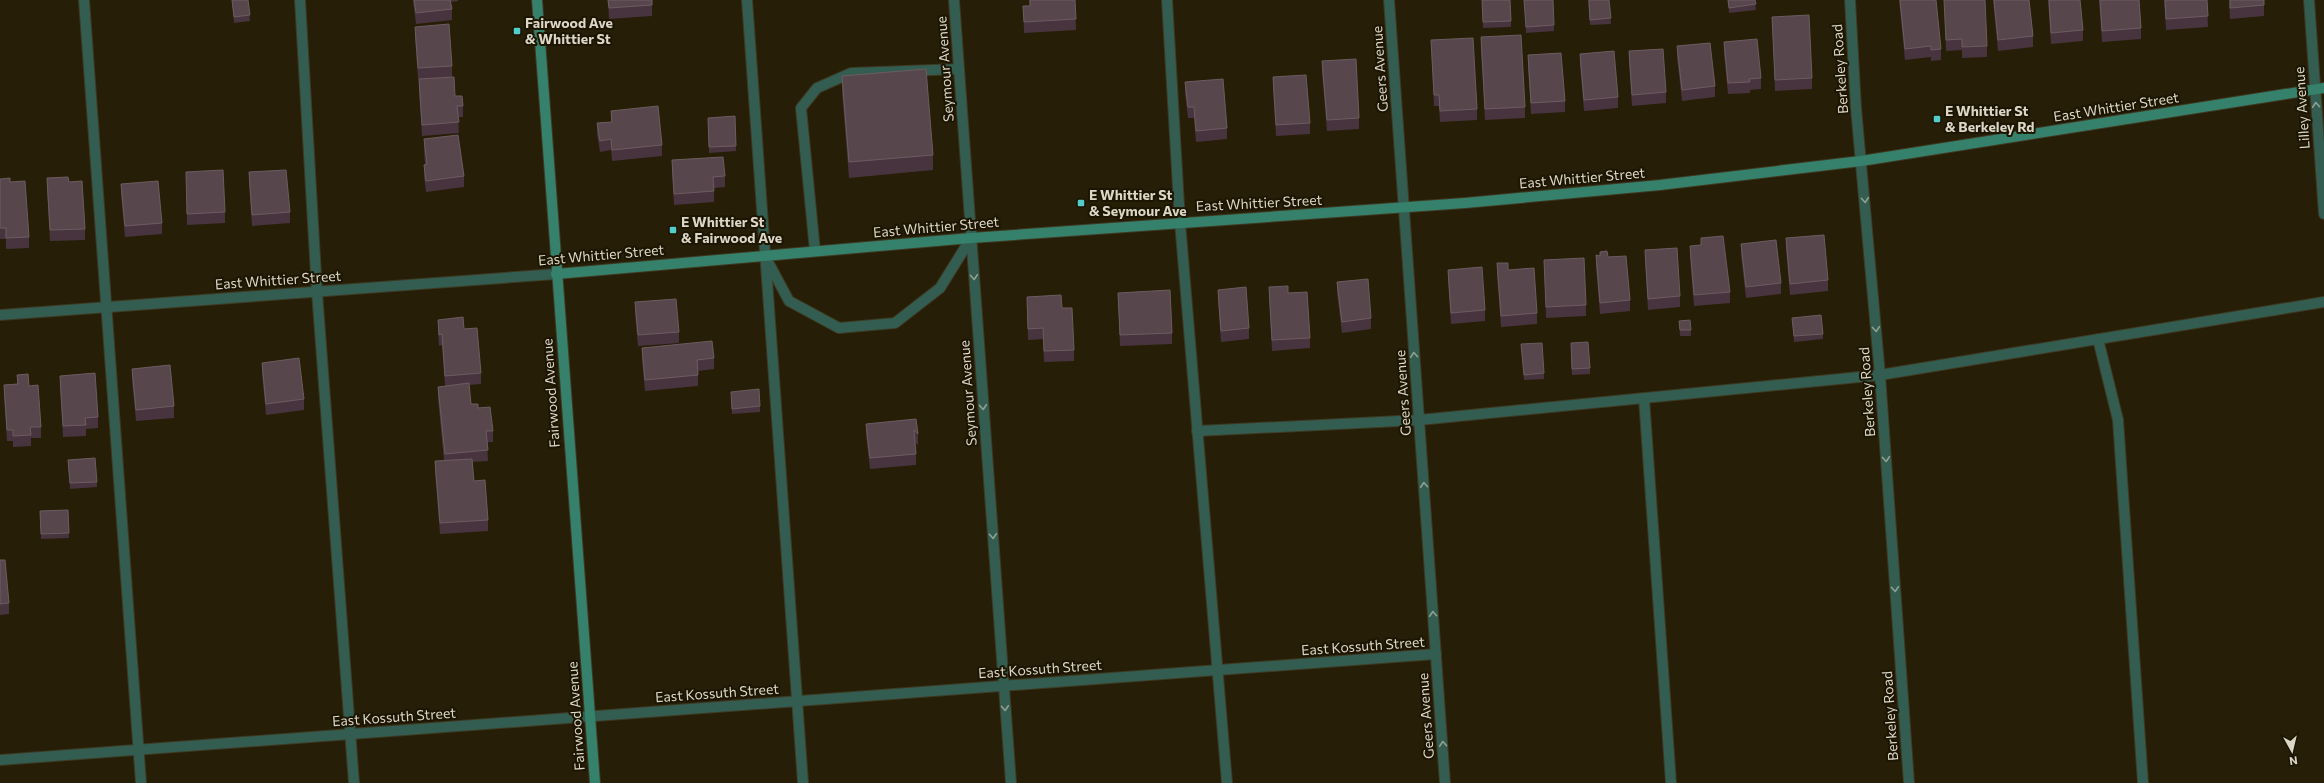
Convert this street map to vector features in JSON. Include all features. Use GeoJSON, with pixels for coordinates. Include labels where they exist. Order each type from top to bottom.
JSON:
{"type":"FeatureCollection","features":[{"type":"Feature","properties":{"kind":"street"},"geometry":{"type":"LineString","coordinates":[[84,0],[141,783]]}},
{"type":"Feature","properties":{"kind":"street"},"geometry":{"type":"LineString","coordinates":[[300,0],[317,292],[354,783]]}},
{"type":"Feature","properties":{"kind":"street","name":"Fairwood Avenue"},"geometry":{"type":"LineString","coordinates":[[537,0],[556,274],[595,783]]}},
{"type":"Feature","properties":{"kind":"street"},"geometry":{"type":"LineString","coordinates":[[747,0],[764,255],[803,783]]}},
{"type":"Feature","properties":{"kind":"street","name":"Seymour Avenue"},"geometry":{"type":"LineString","coordinates":[[954,0],[1011,783]]}},
{"type":"Feature","properties":{"kind":"street"},"geometry":{"type":"LineString","coordinates":[[1167,0],[1180,222],[1219,670],[1227,783]]}},
{"type":"Feature","properties":{"kind":"street","name":"Geers Avenue"},"geometry":{"type":"LineString","coordinates":[[1389,0],[1445,783]]}},
{"type":"Feature","properties":{"kind":"street","name":"Berkeley Road"},"geometry":{"type":"LineString","coordinates":[[1850,0],[1861,161],[1880,375],[1909,783]]}},
{"type":"Feature","properties":{"kind":"street","name":"Lilley Avenue"},"geometry":{"type":"LineString","coordinates":[[2309,0],[2320,89],[2324,214]]}},
{"type":"Feature","properties":{"kind":"street"},"geometry":{"type":"LineString","coordinates":[[815,251],[801,108],[817,88],[851,73],[959,69]]}},
{"type":"Feature","properties":{"kind":"street","name":"East Whittier Street"},"geometry":{"type":"LineString","coordinates":[[0,315],[556,274],[764,255],[1180,222],[1404,208],[1660,185],[1861,161],[2320,89]]}},
{"type":"Feature","properties":{"kind":"street"},"geometry":{"type":"LineString","coordinates":[[764,255],[789,301],[839,328],[895,323],[940,288],[971,238]]}},
{"type":"Feature","properties":{"kind":"street"},"geometry":{"type":"LineString","coordinates":[[1197,431],[1419,420],[1880,375],[2324,302]]}},
{"type":"Feature","properties":{"kind":"street"},"geometry":{"type":"LineString","coordinates":[[2098,339],[2118,420],[2143,783]]}},
{"type":"Feature","properties":{"kind":"street"},"geometry":{"type":"LineString","coordinates":[[1644,398],[1672,783]]}},
{"type":"Feature","properties":{"kind":"street","name":"East Kossuth Street"},"geometry":{"type":"LineString","coordinates":[[0,760],[1436,654]]}},
{"type":"Feature","properties":{"kind":"building"},"geometry":{"type":"Polygon","coordinates":[[[232,0],[248,0],[250,15],[234,17],[232,0]]]}},
{"type":"Feature","properties":{"kind":"building"},"geometry":{"type":"Polygon","coordinates":[[[414,0],[450,0],[452,9],[416,13],[414,0]]]}},
{"type":"Feature","properties":{"kind":"building"},"geometry":{"type":"Polygon","coordinates":[[[608,0],[652,0],[652,5],[609,8],[608,0]]]}},
{"type":"Feature","properties":{"kind":"building"},"geometry":{"type":"Polygon","coordinates":[[[1030,0],[1075,0],[1076,19],[1024,22],[1023,6],[1030,6],[1030,0]]]}},
{"type":"Feature","properties":{"kind":"building"},"geometry":{"type":"Polygon","coordinates":[[[1482,0],[1510,0],[1511,21],[1483,22],[1482,0]]]}},
{"type":"Feature","properties":{"kind":"building"},"geometry":{"type":"Polygon","coordinates":[[[1524,0],[1553,0],[1554,25],[1526,27],[1524,0]]]}},
{"type":"Feature","properties":{"kind":"building"},"geometry":{"type":"Polygon","coordinates":[[[1589,0],[1609,0],[1611,18],[1590,20],[1589,0]]]}},
{"type":"Feature","properties":{"kind":"building"},"geometry":{"type":"Polygon","coordinates":[[[1728,0],[1755,0],[1756,4],[1729,8],[1728,0]]]}},
{"type":"Feature","properties":{"kind":"building"},"geometry":{"type":"Polygon","coordinates":[[[1900,0],[1936,0],[1941,49],[1931,50],[1931,46],[1905,49],[1900,0]]]}},
{"type":"Feature","properties":{"kind":"building"},"geometry":{"type":"Polygon","coordinates":[[[1944,0],[1985,0],[1987,46],[1962,47],[1962,39],[1946,40],[1944,0]]]}},
{"type":"Feature","properties":{"kind":"building"},"geometry":{"type":"Polygon","coordinates":[[[1994,0],[2029,0],[2033,36],[1998,40],[1994,0]]]}},
{"type":"Feature","properties":{"kind":"building"},"geometry":{"type":"Polygon","coordinates":[[[2049,0],[2080,0],[2083,30],[2051,33],[2049,0]]]}},
{"type":"Feature","properties":{"kind":"building"},"geometry":{"type":"Polygon","coordinates":[[[2100,0],[2139,0],[2141,28],[2102,31],[2100,0]]]}},
{"type":"Feature","properties":{"kind":"building"},"geometry":{"type":"Polygon","coordinates":[[[2165,0],[2207,0],[2208,16],[2166,19],[2165,0]]]}},
{"type":"Feature","properties":{"kind":"building"},"geometry":{"type":"Polygon","coordinates":[[[2230,0],[2264,0],[2264,5],[2230,8],[2230,0]]]}},
{"type":"Feature","properties":{"kind":"building"},"geometry":{"type":"Polygon","coordinates":[[[1809,15],[1812,78],[1775,80],[1772,17],[1809,15]]]}},
{"type":"Feature","properties":{"kind":"building"},"geometry":{"type":"Polygon","coordinates":[[[449,24],[452,66],[418,68],[415,27],[449,24]]]}},
{"type":"Feature","properties":{"kind":"building"},"geometry":{"type":"Polygon","coordinates":[[[1521,35],[1525,107],[1485,109],[1481,37],[1521,35]]]}},
{"type":"Feature","properties":{"kind":"building"},"geometry":{"type":"Polygon","coordinates":[[[1473,38],[1477,109],[1440,111],[1439,95],[1434,95],[1431,40],[1473,38]]]}},
{"type":"Feature","properties":{"kind":"building"},"geometry":{"type":"Polygon","coordinates":[[[1757,39],[1761,78],[1749,79],[1750,82],[1728,83],[1724,42],[1757,39]]]}},
{"type":"Feature","properties":{"kind":"building"},"geometry":{"type":"Polygon","coordinates":[[[1710,43],[1715,86],[1682,90],[1677,46],[1710,43]]]}},
{"type":"Feature","properties":{"kind":"building"},"geometry":{"type":"Polygon","coordinates":[[[1663,49],[1666,92],[1632,95],[1629,51],[1663,49]]]}},
{"type":"Feature","properties":{"kind":"building"},"geometry":{"type":"Polygon","coordinates":[[[1614,51],[1618,97],[1584,100],[1580,54],[1614,51]]]}},
{"type":"Feature","properties":{"kind":"building"},"geometry":{"type":"Polygon","coordinates":[[[1561,53],[1565,101],[1531,103],[1528,55],[1561,53]]]}},
{"type":"Feature","properties":{"kind":"building"},"geometry":{"type":"Polygon","coordinates":[[[1356,59],[1359,118],[1327,120],[1322,61],[1356,59]]]}},
{"type":"Feature","properties":{"kind":"building"},"geometry":{"type":"Polygon","coordinates":[[[926,69],[933,155],[849,162],[842,76],[926,69]]]}},
{"type":"Feature","properties":{"kind":"building"},"geometry":{"type":"Polygon","coordinates":[[[1306,75],[1310,123],[1276,125],[1273,77],[1306,75]]]}},
{"type":"Feature","properties":{"kind":"building"},"geometry":{"type":"Polygon","coordinates":[[[454,77],[455,96],[462,96],[463,106],[457,106],[459,122],[422,125],[419,79],[454,77]]]}},
{"type":"Feature","properties":{"kind":"building"},"geometry":{"type":"Polygon","coordinates":[[[1223,79],[1227,128],[1196,131],[1194,107],[1188,107],[1185,82],[1223,79]]]}},
{"type":"Feature","properties":{"kind":"building"},"geometry":{"type":"Polygon","coordinates":[[[658,106],[662,145],[612,150],[611,139],[600,141],[597,123],[612,122],[611,111],[658,106]]]}},
{"type":"Feature","properties":{"kind":"building"},"geometry":{"type":"Polygon","coordinates":[[[735,116],[736,146],[709,147],[708,118],[735,116]]]}},
{"type":"Feature","properties":{"kind":"building"},"geometry":{"type":"Polygon","coordinates":[[[458,135],[464,176],[426,181],[424,165],[427,164],[424,139],[458,135]]]}},
{"type":"Feature","properties":{"kind":"building"},"geometry":{"type":"Polygon","coordinates":[[[723,157],[725,176],[713,177],[714,191],[674,194],[672,160],[723,157]]]}},
{"type":"Feature","properties":{"kind":"building"},"geometry":{"type":"Polygon","coordinates":[[[223,170],[225,212],[187,214],[186,172],[223,170]]]}},
{"type":"Feature","properties":{"kind":"building"},"geometry":{"type":"Polygon","coordinates":[[[286,170],[290,212],[252,215],[249,172],[286,170]]]}},
{"type":"Feature","properties":{"kind":"building"},"geometry":{"type":"Polygon","coordinates":[[[68,177],[69,182],[82,181],[85,229],[50,230],[47,178],[68,177]]]}},
{"type":"Feature","properties":{"kind":"building"},"geometry":{"type":"Polygon","coordinates":[[[10,178],[10,182],[25,181],[29,237],[6,238],[6,228],[0,228],[0,179],[10,178]]]}},
{"type":"Feature","properties":{"kind":"building"},"geometry":{"type":"Polygon","coordinates":[[[158,181],[162,223],[125,226],[121,184],[158,181]]]}},
{"type":"Feature","properties":{"kind":"building"},"geometry":{"type":"Polygon","coordinates":[[[1824,235],[1828,280],[1790,284],[1786,238],[1824,235]]]}},
{"type":"Feature","properties":{"kind":"building"},"geometry":{"type":"Polygon","coordinates":[[[1723,236],[1730,292],[1694,295],[1690,246],[1701,245],[1701,238],[1723,236]]]}},
{"type":"Feature","properties":{"kind":"building"},"geometry":{"type":"Polygon","coordinates":[[[1776,240],[1781,283],[1746,287],[1741,244],[1776,240]]]}},
{"type":"Feature","properties":{"kind":"building"},"geometry":{"type":"Polygon","coordinates":[[[1677,248],[1680,296],[1648,299],[1645,250],[1677,248]]]}},
{"type":"Feature","properties":{"kind":"building"},"geometry":{"type":"Polygon","coordinates":[[[1607,251],[1608,257],[1626,256],[1630,300],[1600,303],[1596,255],[1600,256],[1600,252],[1607,251]]]}},
{"type":"Feature","properties":{"kind":"building"},"geometry":{"type":"Polygon","coordinates":[[[1584,258],[1586,305],[1546,307],[1544,260],[1584,258]]]}},
{"type":"Feature","properties":{"kind":"building"},"geometry":{"type":"Polygon","coordinates":[[[1497,263],[1508,263],[1508,270],[1534,268],[1537,313],[1501,316],[1497,263]]]}},
{"type":"Feature","properties":{"kind":"building"},"geometry":{"type":"Polygon","coordinates":[[[1482,267],[1485,310],[1451,313],[1448,270],[1482,267]]]}},
{"type":"Feature","properties":{"kind":"building"},"geometry":{"type":"Polygon","coordinates":[[[1368,279],[1371,318],[1342,322],[1337,282],[1368,279]]]}},
{"type":"Feature","properties":{"kind":"building"},"geometry":{"type":"Polygon","coordinates":[[[1288,286],[1288,293],[1307,292],[1310,338],[1272,340],[1269,287],[1288,286]]]}},
{"type":"Feature","properties":{"kind":"building"},"geometry":{"type":"Polygon","coordinates":[[[1246,287],[1249,328],[1221,331],[1218,290],[1246,287]]]}},
{"type":"Feature","properties":{"kind":"building"},"geometry":{"type":"Polygon","coordinates":[[[1170,290],[1172,333],[1120,335],[1118,293],[1170,290]]]}},
{"type":"Feature","properties":{"kind":"building"},"geometry":{"type":"Polygon","coordinates":[[[1061,295],[1062,308],[1072,308],[1074,350],[1044,351],[1043,328],[1028,329],[1027,297],[1061,295]]]}},
{"type":"Feature","properties":{"kind":"building"},"geometry":{"type":"Polygon","coordinates":[[[676,299],[679,332],[638,335],[635,302],[676,299]]]}},
{"type":"Feature","properties":{"kind":"building"},"geometry":{"type":"Polygon","coordinates":[[[1821,315],[1823,334],[1794,336],[1792,318],[1821,315]]]}},
{"type":"Feature","properties":{"kind":"building"},"geometry":{"type":"Polygon","coordinates":[[[463,317],[464,329],[477,328],[481,373],[445,376],[442,334],[439,335],[438,320],[463,317]]]}},
{"type":"Feature","properties":{"kind":"building"},"geometry":{"type":"Polygon","coordinates":[[[1690,320],[1691,330],[1680,330],[1679,321],[1690,320]]]}},
{"type":"Feature","properties":{"kind":"building"},"geometry":{"type":"Polygon","coordinates":[[[712,341],[714,358],[697,360],[698,375],[645,380],[642,348],[712,341]]]}},
{"type":"Feature","properties":{"kind":"building"},"geometry":{"type":"Polygon","coordinates":[[[1588,342],[1590,368],[1572,369],[1571,343],[1588,342]]]}},
{"type":"Feature","properties":{"kind":"building"},"geometry":{"type":"Polygon","coordinates":[[[1542,343],[1544,373],[1524,375],[1521,344],[1542,343]]]}},
{"type":"Feature","properties":{"kind":"building"},"geometry":{"type":"Polygon","coordinates":[[[299,358],[304,399],[266,404],[262,363],[299,358]]]}},
{"type":"Feature","properties":{"kind":"building"},"geometry":{"type":"Polygon","coordinates":[[[170,365],[174,406],[136,410],[132,369],[170,365]]]}},
{"type":"Feature","properties":{"kind":"building"},"geometry":{"type":"Polygon","coordinates":[[[95,373],[98,417],[85,418],[86,425],[63,426],[60,376],[95,373]]]}},
{"type":"Feature","properties":{"kind":"building"},"geometry":{"type":"Polygon","coordinates":[[[28,374],[29,386],[38,385],[41,427],[30,427],[31,435],[13,436],[13,430],[7,430],[4,385],[18,384],[17,375],[28,374]]]}},
{"type":"Feature","properties":{"kind":"building"},"geometry":{"type":"Polygon","coordinates":[[[469,383],[471,404],[478,404],[478,408],[490,407],[493,431],[486,431],[488,450],[445,454],[438,387],[469,383]]]}},
{"type":"Feature","properties":{"kind":"building"},"geometry":{"type":"Polygon","coordinates":[[[759,389],[760,406],[732,409],[731,392],[759,389]]]}},
{"type":"Feature","properties":{"kind":"building"},"geometry":{"type":"Polygon","coordinates":[[[916,419],[918,434],[914,430],[916,454],[870,458],[866,424],[916,419]]]}},
{"type":"Feature","properties":{"kind":"building"},"geometry":{"type":"Polygon","coordinates":[[[95,458],[97,482],[70,483],[68,460],[95,458]]]}},
{"type":"Feature","properties":{"kind":"building"},"geometry":{"type":"Polygon","coordinates":[[[472,459],[474,481],[485,480],[488,520],[440,523],[435,461],[472,459]]]}},
{"type":"Feature","properties":{"kind":"building"},"geometry":{"type":"Polygon","coordinates":[[[68,510],[69,533],[41,534],[40,511],[68,510]]]}},
{"type":"Feature","properties":{"kind":"building"},"geometry":{"type":"Polygon","coordinates":[[[0,560],[5,560],[9,603],[0,604],[0,560]]]}},
{"type":"Feature","properties":{"kind":"place","name":"Fairwood Ave & Whittier St"},"geometry":{"type":"Point","coordinates":[517,31]}},
{"type":"Feature","properties":{"kind":"place","name":"E Whittier St & Berkeley Rd"},"geometry":{"type":"Point","coordinates":[1937,119]}},
{"type":"Feature","properties":{"kind":"place","name":"E Whittier St & Seymour Ave"},"geometry":{"type":"Point","coordinates":[1081,203]}},
{"type":"Feature","properties":{"kind":"place","name":"E Whittier St & Fairwood Ave"},"geometry":{"type":"Point","coordinates":[673,230]}}]}
